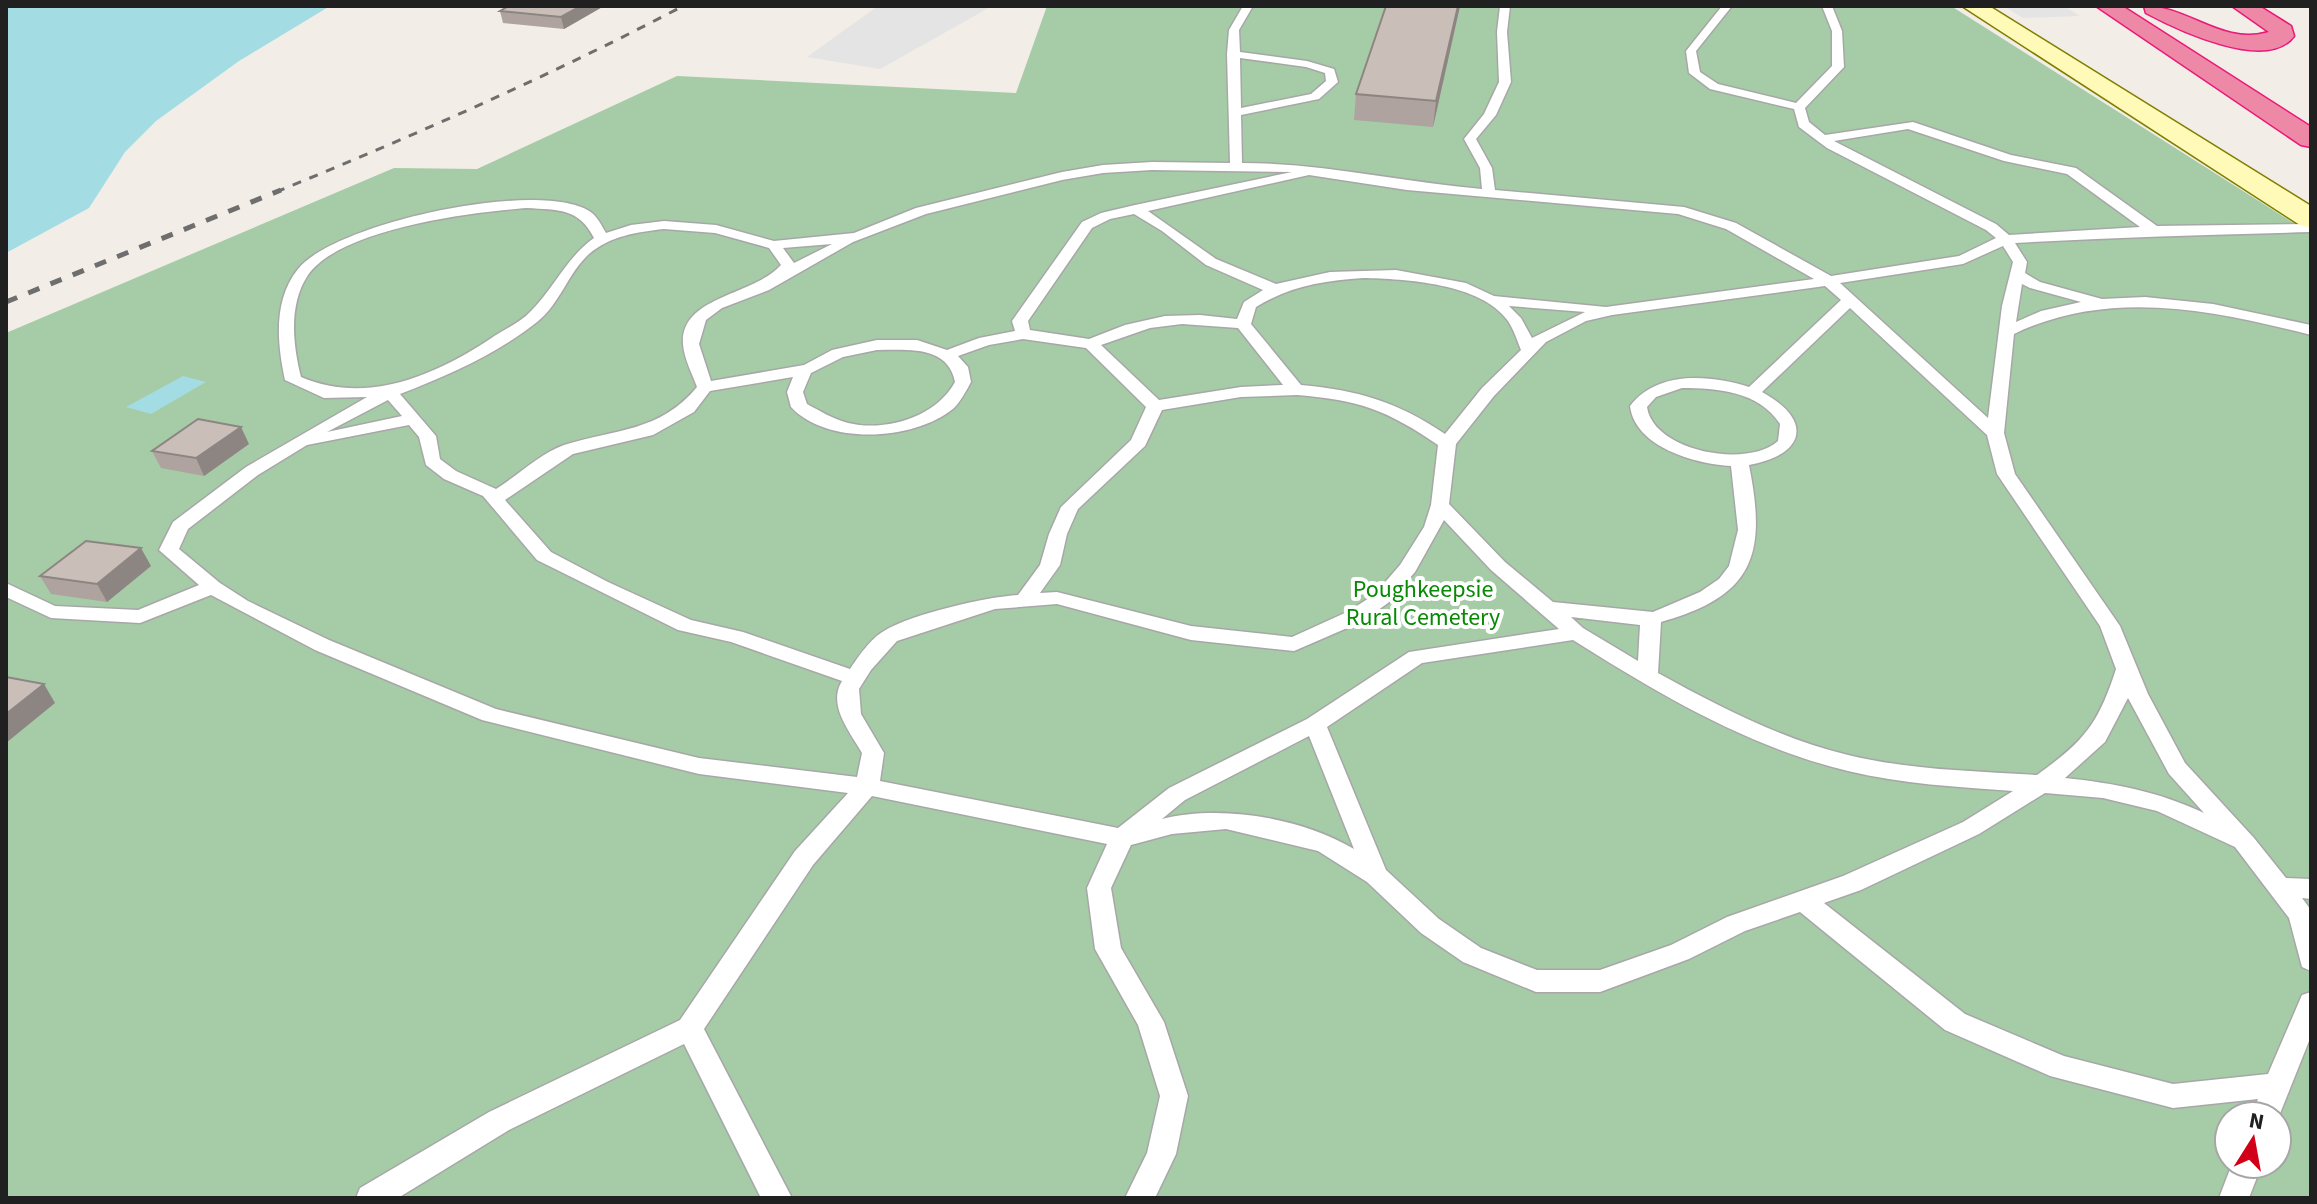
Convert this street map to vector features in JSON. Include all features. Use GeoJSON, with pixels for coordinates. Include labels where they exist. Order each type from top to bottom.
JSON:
{"type":"FeatureCollection","features":[{"type":"Feature","properties":{"kind":"highway"},"geometry":{"type":"LineString","coordinates":[[2107,6],[2311,139]]}},
{"type":"Feature","properties":{"kind":"highway"},"geometry":{"type":"LineString","coordinates":[[2135,6],[2311,117]]}},
{"type":"Feature","properties":{"kind":"highway"},"geometry":{"type":"LineString","coordinates":[[2151,6],[2212,36],[2258,41],[2282,36],[2283,31],[2278,26],[2243,6]]}},
{"type":"Feature","properties":{"kind":"highway"},"geometry":{"type":"LineString","coordinates":[[2264,6],[2311,32]]}},
{"type":"Feature","properties":{"kind":"street"},"geometry":{"type":"LineString","coordinates":[[1973,6],[2311,219]]}},
{"type":"Feature","properties":{"kind":"lane"},"geometry":{"type":"LineString","coordinates":[[1236,166],[1232,54],[1234,30],[1248,6]]}},
{"type":"Feature","properties":{"kind":"lane"},"geometry":{"type":"LineString","coordinates":[[1489,194],[1486,168],[1470,139],[1490,115],[1505,82],[1502,32],[1505,6]]}},
{"type":"Feature","properties":{"kind":"lane"},"geometry":{"type":"LineString","coordinates":[[1727,6],[1691,51],[1695,73],[1714,87],[1799,107]]}},
{"type":"Feature","properties":{"kind":"lane"},"geometry":{"type":"LineString","coordinates":[[1799,107],[1838,67],[1837,31],[1827,6]]}},
{"type":"Feature","properties":{"kind":"lane"},"geometry":{"type":"LineString","coordinates":[[1232,54],[1307,64],[1330,71],[1332,82],[1315,97],[1234,113]]}},
{"type":"Feature","properties":{"kind":"lane"},"geometry":{"type":"LineString","coordinates":[[1799,107],[1803,124],[1823,139],[1919,192],[1991,227],[2006,239],[2020,262],[2007,332],[1995,433],[2006,474],[2110,626],[2127,669],[2177,768],[2246,844],[2301,915],[2311,960]]}},
{"type":"Feature","properties":{"kind":"lane"},"geometry":{"type":"LineString","coordinates":[[1823,139],[1909,125],[2008,158],[2071,171],[2154,230]]}},
{"type":"Feature","properties":{"kind":"lane"},"geometry":{"type":"LineString","coordinates":[[705,387],[692,350],[691,336],[702,314],[726,299],[760,289],[856,237],[921,211],[1062,176],[1140,167],[1281,167],[1489,194],[1630,203],[1679,210],[1731,226],[1829,281],[1995,433]]}},
{"type":"Feature","properties":{"kind":"lane"},"geometry":{"type":"LineString","coordinates":[[1023,334],[1020,321],[1087,225],[1106,216],[1135,209],[1311,172]]}},
{"type":"Feature","properties":{"kind":"lane"},"geometry":{"type":"LineString","coordinates":[[390,392],[324,393],[293,380],[285,349],[289,303],[298,281],[313,261],[344,242],[384,229],[486,207],[567,208],[584,214],[602,239]]}},
{"type":"Feature","properties":{"kind":"lane"},"geometry":{"type":"LineString","coordinates":[[1135,209],[1167,228],[1211,262],[1274,289]]}},
{"type":"Feature","properties":{"kind":"lane"},"geometry":{"type":"LineString","coordinates":[[856,237],[774,245],[716,229],[664,225],[631,229],[602,239],[582,253],[556,293],[533,318],[461,365],[390,392],[252,471],[180,526],[169,550],[213,587],[241,605],[322,645],[490,715],[699,766],[867,787],[1122,838],[1172,825],[1226,820],[1297,834],[1326,844],[1376,875],[1430,926],[1472,955],[1536,981],[1600,981],[1680,952],[1736,924],[1852,883],[1971,828],[2041,784],[2084,752],[2107,725],[2127,669]]}},
{"type":"Feature","properties":{"kind":"lane"},"geometry":{"type":"LineString","coordinates":[[371,1198],[499,1121],[690,1028],[804,858],[867,787],[873,753],[850,714],[848,689],[863,665],[890,636],[995,603],[1057,598],[1191,633],[1294,644],[1332,629],[1381,599],[1408,568],[1433,527],[1440,505],[1447,443],[1488,392],[1540,339],[1560,327],[1612,310],[1963,260],[2006,239],[2154,230],[2191,232],[2311,228]]}},
{"type":"Feature","properties":{"kind":"lane"},"geometry":{"type":"LineString","coordinates":[[774,245],[788,265],[779,276]]}},
{"type":"Feature","properties":{"kind":"lane"},"geometry":{"type":"LineString","coordinates":[[1243,324],[1249,305],[1274,289],[1310,279],[1353,273],[1405,275],[1456,286],[1489,299],[1509,313],[1529,351]]}},
{"type":"Feature","properties":{"kind":"lane"},"geometry":{"type":"LineString","coordinates":[[2017,275],[2035,285],[2110,304]]}},
{"type":"Feature","properties":{"kind":"lane"},"geometry":{"type":"LineString","coordinates":[[1489,299],[1612,310]]}},
{"type":"Feature","properties":{"kind":"lane"},"geometry":{"type":"LineString","coordinates":[[1751,394],[1850,300]]}},
{"type":"Feature","properties":{"kind":"lane"},"geometry":{"type":"LineString","coordinates":[[2007,332],[2044,315],[2079,307],[2149,303],[2239,312],[2311,330]]}},
{"type":"Feature","properties":{"kind":"lane"},"geometry":{"type":"LineString","coordinates":[[947,355],[985,341],[1023,334],[1091,344],[1132,326],[1161,319],[1200,317],[1243,324],[1296,390]]}},
{"type":"Feature","properties":{"kind":"lane"},"geometry":{"type":"LineString","coordinates":[[1091,344],[1155,406]]}},
{"type":"Feature","properties":{"kind":"lane"},"geometry":{"type":"LineString","coordinates":[[494,499],[567,450],[647,431],[688,408],[705,387],[804,370],[838,353],[877,345],[917,345],[947,355],[960,367],[963,382],[950,403],[925,419],[893,427],[852,429],[823,420],[799,407],[795,392],[804,370]]}},
{"type":"Feature","properties":{"kind":"lane"},"geometry":{"type":"LineString","coordinates":[[1680,383],[1728,386],[1751,394],[1771,404],[1785,416],[1792,429],[1790,441],[1780,452],[1762,459],[1739,461],[1700,456],[1665,443],[1648,431],[1640,418],[1639,406],[1647,395],[1661,387],[1680,383]]}},
{"type":"Feature","properties":{"kind":"lane"},"geometry":{"type":"LineString","coordinates":[[1155,406],[1274,387],[1384,405],[1447,443]]}},
{"type":"Feature","properties":{"kind":"lane"},"geometry":{"type":"LineString","coordinates":[[390,392],[427,436],[432,461],[450,475],[489,492],[544,556],[685,625],[736,637],[855,678]]}},
{"type":"Feature","properties":{"kind":"lane"},"geometry":{"type":"LineString","coordinates":[[1025,600],[1050,565],[1058,534],[1070,507],[1139,442],[1155,406]]}},
{"type":"Feature","properties":{"kind":"lane"},"geometry":{"type":"LineString","coordinates":[[297,444],[413,419]]}},
{"type":"Feature","properties":{"kind":"lane"},"geometry":{"type":"LineString","coordinates":[[1547,608],[1651,619],[1704,600],[1738,572],[1747,542],[1748,509],[1739,461]]}},
{"type":"Feature","properties":{"kind":"lane"},"geometry":{"type":"LineString","coordinates":[[1440,505],[1498,566],[1576,633],[1671,691],[1749,727],[1822,756],[1906,774],[2103,790],[2163,804],[2246,844]]}},
{"type":"Feature","properties":{"kind":"lane"},"geometry":{"type":"LineString","coordinates":[[6,589],[51,612],[140,617],[213,587]]}},
{"type":"Feature","properties":{"kind":"lane"},"geometry":{"type":"LineString","coordinates":[[1647,677],[1651,619]]}},
{"type":"Feature","properties":{"kind":"lane"},"geometry":{"type":"LineString","coordinates":[[1140,1198],[1161,1154],[1174,1096],[1151,1022],[1108,949],[1099,888],[1122,838],[1177,794],[1315,724],[1416,657],[1576,633]]}},
{"type":"Feature","properties":{"kind":"lane"},"geometry":{"type":"LineString","coordinates":[[1315,724],[1376,875]]}},
{"type":"Feature","properties":{"kind":"lane"},"geometry":{"type":"LineString","coordinates":[[2279,887],[2311,889]]}},
{"type":"Feature","properties":{"kind":"lane"},"geometry":{"type":"LineString","coordinates":[[1803,900],[1955,1022],[2060,1067],[2173,1096],[2278,1085]]}},
{"type":"Feature","properties":{"kind":"lane"},"geometry":{"type":"LineString","coordinates":[[2272,1100],[2311,1003]]}},
{"type":"Feature","properties":{"kind":"lane"},"geometry":{"type":"LineString","coordinates":[[690,1028],[777,1198]]}},
{"type":"Feature","properties":{"kind":"green space","name":"Poughkeepsie Rural Cemetery"},"geometry":{"type":"Polygon","coordinates":[[[1047,6],[1951,6],[2311,234],[2311,1198],[6,1198],[6,333],[394,168],[477,169],[677,76],[1016,93],[1047,6]]]}},
{"type":"Feature","properties":{"kind":"shaded area"},"geometry":{"type":"Polygon","coordinates":[[[878,6],[992,6],[880,69],[807,57],[878,6]]]}},
{"type":"Feature","properties":{"kind":"shaded area"},"geometry":{"type":"Polygon","coordinates":[[[2004,6],[2064,6],[2080,16],[2023,18],[2004,6]]]}},
{"type":"Feature","properties":{"kind":"water"},"geometry":{"type":"Polygon","coordinates":[[[6,6],[330,6],[239,61],[156,121],[125,152],[89,208],[6,253],[6,6]]]}},
{"type":"Feature","properties":{"kind":"water"},"geometry":{"type":"Polygon","coordinates":[[[183,376],[206,382],[151,414],[126,407],[183,376]]]}},
{"type":"Feature","properties":{"kind":"building"},"geometry":{"type":"Polygon","coordinates":[[[509,6],[581,6],[561,17],[500,11],[509,6]]]}},
{"type":"Feature","properties":{"kind":"building"},"geometry":{"type":"Polygon","coordinates":[[[1386,6],[1458,6],[1436,101],[1356,94],[1386,6]]]}},
{"type":"Feature","properties":{"kind":"building"},"geometry":{"type":"Polygon","coordinates":[[[198,419],[241,427],[196,458],[152,451],[198,419]]]}},
{"type":"Feature","properties":{"kind":"building"},"geometry":{"type":"Polygon","coordinates":[[[86,541],[141,548],[97,584],[40,576],[86,541]]]}},
{"type":"Feature","properties":{"kind":"building"},"geometry":{"type":"Polygon","coordinates":[[[6,677],[44,684],[6,714],[6,677]]]}},
{"type":"Feature","properties":{"kind":"railway"},"geometry":{"type":"LineString","coordinates":[[276,192],[482,104],[683,6]]}},
{"type":"Feature","properties":{"kind":"railway"},"geometry":{"type":"LineString","coordinates":[[6,302],[281,190]]}}]}
